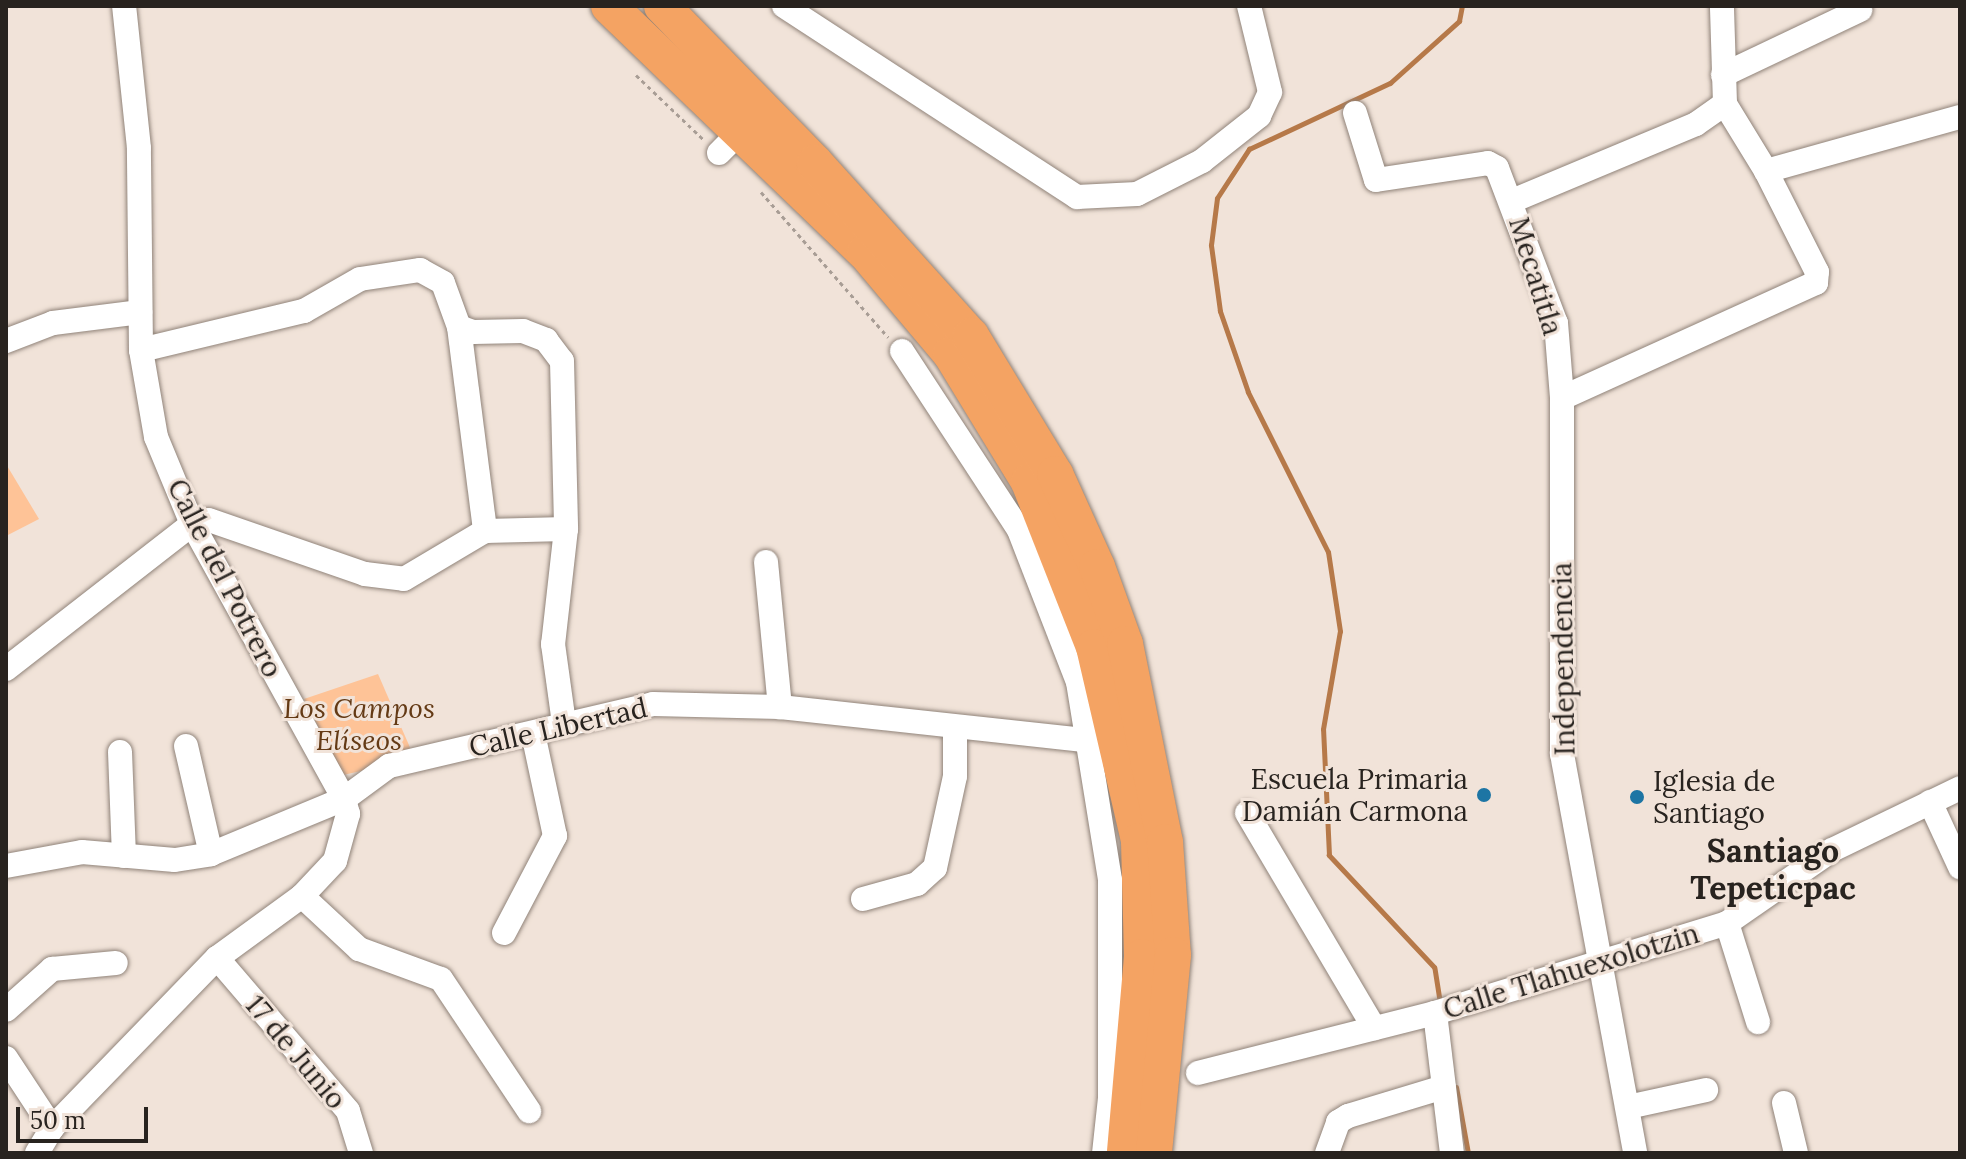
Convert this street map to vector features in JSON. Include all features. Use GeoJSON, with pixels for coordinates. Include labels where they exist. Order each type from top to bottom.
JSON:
{"type":"FeatureCollection","features":[{"type":"Feature","properties":{"kind":"highway"},"geometry":{"type":"LineString","coordinates":[[609,6],[730,142],[865,252],[951,354],[1029,482],[1068,575],[1116,727],[1139,841],[1142,957],[1125,1153]]}},
{"type":"Feature","properties":{"kind":"highway"},"geometry":{"type":"LineString","coordinates":[[662,6],[815,163],[971,336],[1055,474],[1097,567],[1129,658],[1165,842],[1173,955],[1154,1153]]}},
{"type":"Feature","properties":{"kind":"street","name":"Calle del Potrero"},"geometry":{"type":"LineString","coordinates":[[37,1153],[52,1128],[217,958],[302,896],[335,861],[345,838],[344,799],[192,524],[156,437],[141,350],[139,148],[124,6]]}},
{"type":"Feature","properties":{"kind":"street"},"geometry":{"type":"LineString","coordinates":[[784,6],[1077,197],[1137,194],[1202,161],[1259,116],[1270,92],[1249,6]]}},
{"type":"Feature","properties":{"kind":"street"},"geometry":{"type":"LineString","coordinates":[[1562,398],[1816,283],[1817,272],[1766,171],[1725,104],[1722,6]]}},
{"type":"Feature","properties":{"kind":"street"},"geometry":{"type":"LineString","coordinates":[[1723,75],[1860,10]]}},
{"type":"Feature","properties":{"kind":"street"},"geometry":{"type":"LineString","coordinates":[[1512,201],[1696,124],[1725,104]]}},
{"type":"Feature","properties":{"kind":"street","name":"Mecatitla"},"geometry":{"type":"LineString","coordinates":[[1355,113],[1376,180],[1494,164],[1512,201],[1556,323],[1562,398]]}},
{"type":"Feature","properties":{"kind":"street"},"geometry":{"type":"LineString","coordinates":[[1766,171],[1960,117]]}},
{"type":"Feature","properties":{"kind":"street"},"geometry":{"type":"LineString","coordinates":[[141,350],[304,311],[360,279],[420,270],[443,283],[459,327],[485,531]]}},
{"type":"Feature","properties":{"kind":"street"},"geometry":{"type":"LineString","coordinates":[[6,341],[53,323],[140,312]]}},
{"type":"Feature","properties":{"kind":"street"},"geometry":{"type":"LineString","coordinates":[[459,327],[473,332],[523,331],[546,340],[562,361],[566,529],[553,644],[564,723]]}},
{"type":"Feature","properties":{"kind":"street"},"geometry":{"type":"LineString","coordinates":[[902,351],[1019,530],[1078,682],[1110,880],[1114,1096],[1104,1153]]}},
{"type":"Feature","properties":{"kind":"street","name":"Independencia"},"geometry":{"type":"LineString","coordinates":[[1562,398],[1562,754],[1604,963],[1635,1153]]}},
{"type":"Feature","properties":{"kind":"street"},"geometry":{"type":"LineString","coordinates":[[6,669],[192,524],[209,520],[365,574],[404,579],[485,531],[566,529]]}},
{"type":"Feature","properties":{"kind":"street"},"geometry":{"type":"LineString","coordinates":[[766,562],[780,707]]}},
{"type":"Feature","properties":{"kind":"street","name":"Calle Libertad"},"geometry":{"type":"LineString","coordinates":[[6,866],[82,852],[175,860],[211,854],[344,799],[389,766],[653,704],[780,707],[1086,740]]}},
{"type":"Feature","properties":{"kind":"street"},"geometry":{"type":"LineString","coordinates":[[863,899],[917,884],[935,868],[955,776],[955,728]]}},
{"type":"Feature","properties":{"kind":"street"},"geometry":{"type":"LineString","coordinates":[[504,933],[555,836],[533,733]]}},
{"type":"Feature","properties":{"kind":"street"},"geometry":{"type":"LineString","coordinates":[[186,746],[211,854]]}},
{"type":"Feature","properties":{"kind":"street"},"geometry":{"type":"LineString","coordinates":[[120,752],[124,856]]}},
{"type":"Feature","properties":{"kind":"street","name":"Calle Tlahuexolotzin"},"geometry":{"type":"LineString","coordinates":[[1198,1073],[1435,1013],[1727,923],[1832,850],[1960,788]]}},
{"type":"Feature","properties":{"kind":"street"},"geometry":{"type":"LineString","coordinates":[[1930,802],[1960,867]]}},
{"type":"Feature","properties":{"kind":"street"},"geometry":{"type":"LineString","coordinates":[[1247,813],[1374,1028]]}},
{"type":"Feature","properties":{"kind":"street"},"geometry":{"type":"LineString","coordinates":[[302,896],[359,949],[441,979],[529,1111]]}},
{"type":"Feature","properties":{"kind":"street"},"geometry":{"type":"LineString","coordinates":[[1727,923],[1758,1022]]}},
{"type":"Feature","properties":{"kind":"street","name":"17 de Junio"},"geometry":{"type":"LineString","coordinates":[[217,958],[348,1111],[361,1153]]}},
{"type":"Feature","properties":{"kind":"street"},"geometry":{"type":"LineString","coordinates":[[6,1010],[52,969],[116,963]]}},
{"type":"Feature","properties":{"kind":"street"},"geometry":{"type":"LineString","coordinates":[[1435,1013],[1452,1153]]}},
{"type":"Feature","properties":{"kind":"street"},"geometry":{"type":"LineString","coordinates":[[6,1058],[52,1128]]}},
{"type":"Feature","properties":{"kind":"street"},"geometry":{"type":"LineString","coordinates":[[1327,1153],[1338,1122],[1348,1116],[1444,1087]]}},
{"type":"Feature","properties":{"kind":"street"},"geometry":{"type":"LineString","coordinates":[[1628,1107],[1706,1090]]}},
{"type":"Feature","properties":{"kind":"street"},"geometry":{"type":"LineString","coordinates":[[1784,1103],[1796,1153]]}},
{"type":"Feature","properties":{"kind":"path"},"geometry":{"type":"LineString","coordinates":[[636,75],[730,142]]}},
{"type":"Feature","properties":{"kind":"path"},"geometry":{"type":"LineString","coordinates":[[752,181],[902,351]]}},
{"type":"Feature","properties":{"kind":"green space"},"geometry":{"type":"Polygon","coordinates":[[[6,464],[39,519],[6,536],[6,464]]]}},
{"type":"Feature","properties":{"kind":"green space","name":"Los Campos Elíseos"},"geometry":{"type":"Polygon","coordinates":[[[378,674],[415,759],[343,775],[304,699],[378,674]]]}},
{"type":"Feature","properties":{"kind":"waterway"},"geometry":{"type":"LineString","coordinates":[[1440,1003],[1434,967],[1329,855],[1323,729],[1340,631],[1328,552],[1248,392],[1220,311],[1211,245],[1217,198],[1249,149],[1390,83],[1459,21],[1462,6]]}},
{"type":"Feature","properties":{"kind":"waterway"},"geometry":{"type":"LineString","coordinates":[[1456,1087],[1468,1153]]}},
{"type":"Feature","properties":{"kind":"place","name":"Escuela Primaria Damián Carmona"},"geometry":{"type":"Point","coordinates":[1484,795]}},
{"type":"Feature","properties":{"kind":"place","name":"Iglesia de Santiago"},"geometry":{"type":"Point","coordinates":[1637,797]}},
{"type":"Feature","properties":{"kind":"district","name":"Santiago Tepeticpac"},"geometry":{"type":"Point","coordinates":[1773,870]}}]}
